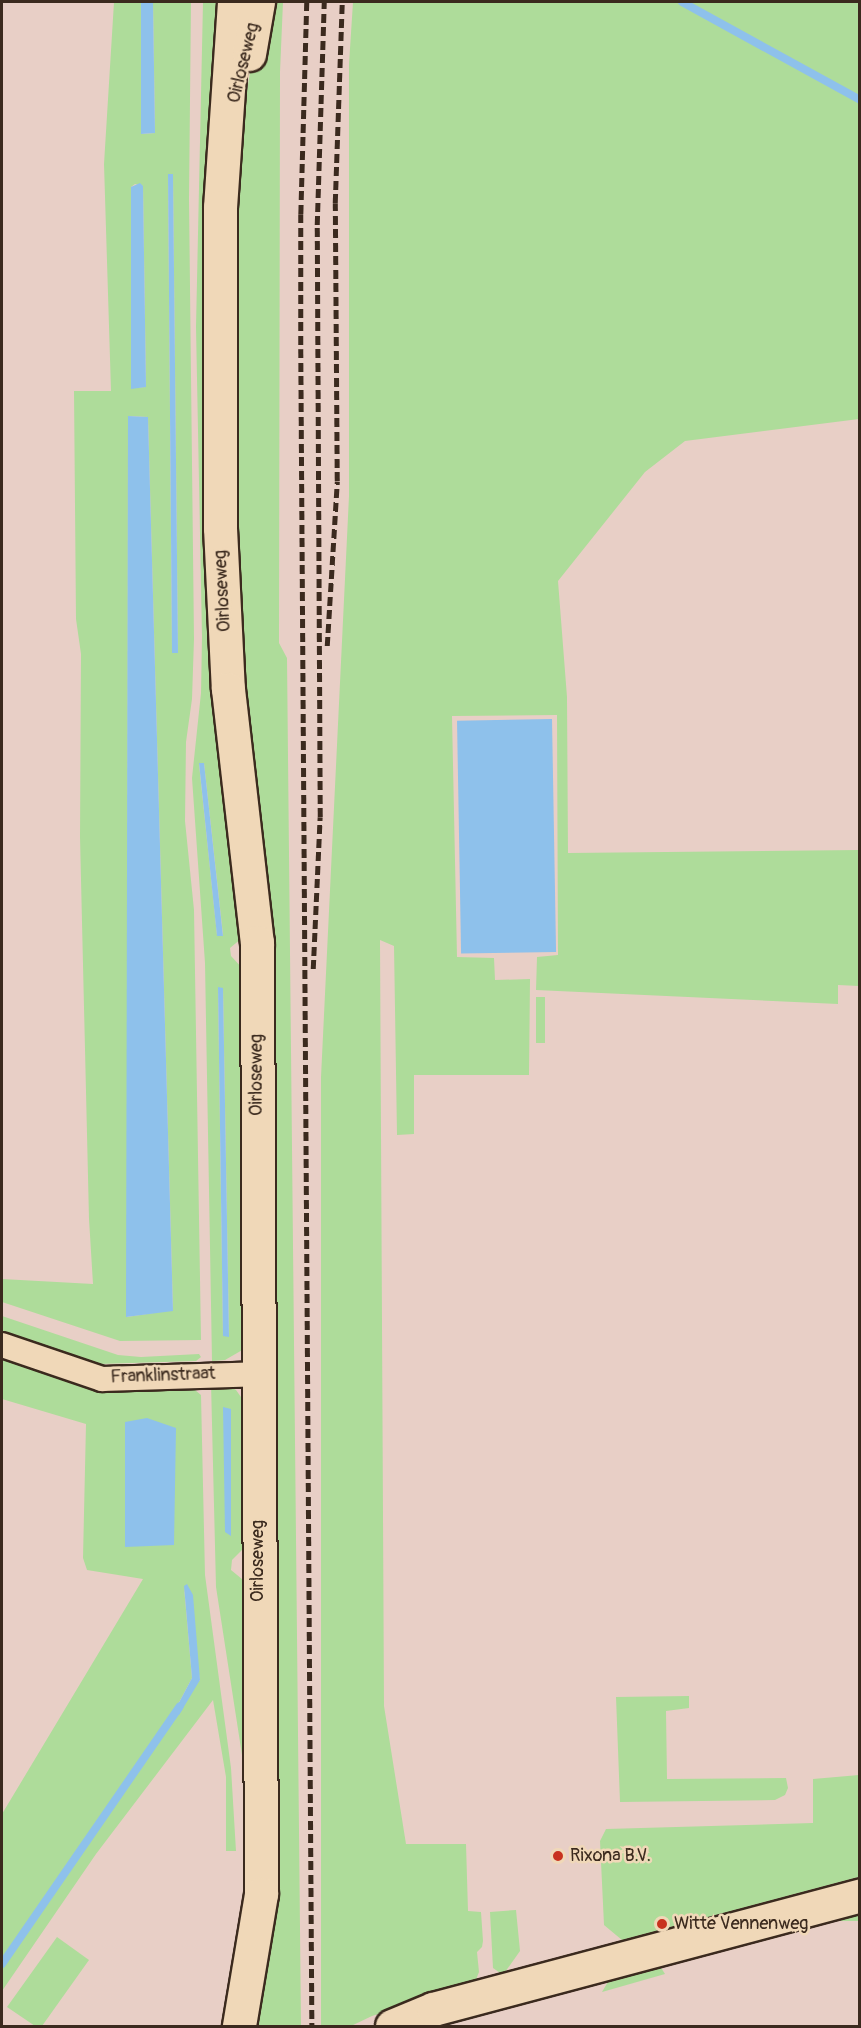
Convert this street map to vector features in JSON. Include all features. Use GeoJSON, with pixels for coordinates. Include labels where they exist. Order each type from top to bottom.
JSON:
{"type":"FeatureCollection","features":[{"type":"Feature","properties":{"kind":"street","name":"Oirloseweg"},"geometry":{"type":"LineString","coordinates":[[234,2],[228,124],[220,207],[220,528],[228,689],[256,942],[261,1894],[239,2026]]}},
{"type":"Feature","properties":{"kind":"street","name":"Oirloseweg"},"geometry":{"type":"LineString","coordinates":[[228,124],[248,63],[258,2]]}},
{"type":"Feature","properties":{"kind":"street","name":"Franklinstraat"},"geometry":{"type":"LineString","coordinates":[[2,1345],[102,1379],[257,1374]]}},
{"type":"Feature","properties":{"kind":"street"},"geometry":{"type":"LineString","coordinates":[[392,2026],[433,2009],[860,1895]]}},
{"type":"Feature","properties":{"kind":"green space"},"geometry":{"type":"Polygon","coordinates":[[[114,2],[141,2],[142,134],[155,133],[153,2],[191,2],[189,199],[194,639],[192,699],[186,742],[185,821],[194,910],[201,1340],[120,1341],[2,1302],[2,1279],[93,1284],[89,1219],[80,837],[81,654],[76,619],[74,391],[111,391],[104,164],[114,2]],[[168,175],[172,652],[178,653],[173,175],[168,175]],[[135,184],[131,187],[131,388],[146,387],[143,186],[135,184]],[[128,416],[127,1317],[173,1310],[148,417],[128,416]]]}},
{"type":"Feature","properties":{"kind":"green space"},"geometry":{"type":"Polygon","coordinates":[[[203,2],[226,2],[242,938],[230,948],[231,956],[244,970],[251,1345],[225,1360],[212,1361],[205,963],[192,778],[201,693],[202,637],[196,327],[203,2]],[[204,763],[199,764],[217,935],[223,936],[223,935],[204,763]],[[218,988],[223,1336],[229,1336],[223,988],[218,988]]]}},
{"type":"Feature","properties":{"kind":"green space"},"geometry":{"type":"Polygon","coordinates":[[[261,2],[283,2],[280,72],[279,643],[287,658],[301,2026],[256,2026],[232,280],[235,167],[261,2]]]}},
{"type":"Feature","properties":{"kind":"green space"},"geometry":{"type":"Polygon","coordinates":[[[353,2],[859,2],[859,419],[685,441],[645,472],[558,581],[567,697],[568,853],[859,850],[859,986],[838,985],[838,1004],[536,990],[537,957],[558,955],[557,715],[452,716],[457,957],[494,958],[495,980],[530,979],[529,1075],[414,1075],[414,1134],[397,1135],[394,946],[380,940],[384,1706],[406,1844],[466,1844],[468,1911],[481,1912],[483,1941],[482,1947],[477,1952],[479,1972],[475,1982],[372,2016],[351,2026],[321,2026],[321,1077],[349,496],[349,64],[353,2]]]}},
{"type":"Feature","properties":{"kind":"green space"},"geometry":{"type":"Polygon","coordinates":[[[536,997],[545,997],[545,1043],[536,1043],[536,997]]]}},
{"type":"Feature","properties":{"kind":"green space"},"geometry":{"type":"Polygon","coordinates":[[[2,1316],[118,1355],[141,1357],[199,1354],[201,1357],[196,1361],[100,1364],[2,1334],[2,1316]]]}},
{"type":"Feature","properties":{"kind":"green space"},"geometry":{"type":"Polygon","coordinates":[[[2,1356],[195,1390],[201,1395],[205,1575],[231,1768],[236,1851],[226,1851],[226,1777],[213,1700],[96,1854],[2,1991],[2,1814],[143,1579],[87,1570],[83,1558],[86,1424],[2,1399],[2,1356]],[[184,1587],[192,1678],[174,1712],[200,1680],[184,1587]]]}},
{"type":"Feature","properties":{"kind":"green space"},"geometry":{"type":"Polygon","coordinates":[[[211,1383],[226,1383],[236,1390],[246,1404],[249,1543],[232,1560],[231,1570],[248,1584],[244,1768],[216,1587],[211,1383]]]}},
{"type":"Feature","properties":{"kind":"green space"},"geometry":{"type":"Polygon","coordinates":[[[689,1696],[689,1708],[666,1711],[667,1779],[786,1778],[788,1788],[785,1795],[775,1800],[620,1802],[616,1697],[689,1696]]]}},
{"type":"Feature","properties":{"kind":"green space"},"geometry":{"type":"Polygon","coordinates":[[[859,1775],[859,1877],[622,1940],[604,1925],[600,1841],[606,1829],[813,1823],[813,1779],[859,1775]]]}},
{"type":"Feature","properties":{"kind":"green space"},"geometry":{"type":"Polygon","coordinates":[[[516,1910],[520,1951],[503,1975],[493,1968],[490,1912],[516,1910]]]}},
{"type":"Feature","properties":{"kind":"green space"},"geometry":{"type":"Polygon","coordinates":[[[728,1911],[859,1911],[859,1921],[728,1921],[728,1911]]]}},
{"type":"Feature","properties":{"kind":"green space"},"geometry":{"type":"Polygon","coordinates":[[[57,1937],[89,1960],[42,2026],[35,2026],[7,2007],[57,1937]]]}},
{"type":"Feature","properties":{"kind":"green space"},"geometry":{"type":"Polygon","coordinates":[[[660,1966],[665,1974],[602,1992],[609,1980],[660,1966]]]}},
{"type":"Feature","properties":{"kind":"water"},"geometry":{"type":"Polygon","coordinates":[[[141,2],[153,2],[155,133],[141,134],[141,2]]]}},
{"type":"Feature","properties":{"kind":"water"},"geometry":{"type":"Polygon","coordinates":[[[168,174],[173,174],[178,653],[172,653],[168,174]]]}},
{"type":"Feature","properties":{"kind":"water"},"geometry":{"type":"Polygon","coordinates":[[[140,183],[143,186],[146,387],[131,389],[131,187],[140,183]]]}},
{"type":"Feature","properties":{"kind":"water"},"geometry":{"type":"Polygon","coordinates":[[[128,416],[148,417],[173,1311],[126,1317],[128,416]]]}},
{"type":"Feature","properties":{"kind":"water"},"geometry":{"type":"Polygon","coordinates":[[[552,719],[556,952],[461,954],[457,721],[552,719]]]}},
{"type":"Feature","properties":{"kind":"water"},"geometry":{"type":"Polygon","coordinates":[[[199,763],[204,763],[223,936],[217,936],[199,763]]]}},
{"type":"Feature","properties":{"kind":"water"},"geometry":{"type":"Polygon","coordinates":[[[218,987],[223,988],[229,1337],[223,1336],[218,987]]]}},
{"type":"Feature","properties":{"kind":"water"},"geometry":{"type":"Polygon","coordinates":[[[223,1407],[231,1409],[231,1536],[225,1532],[223,1407]]]}},
{"type":"Feature","properties":{"kind":"water"},"geometry":{"type":"Polygon","coordinates":[[[147,1418],[176,1428],[174,1545],[125,1547],[125,1422],[147,1418]]]}},
{"type":"Feature","properties":{"kind":"water"},"geometry":{"type":"Polygon","coordinates":[[[187,1584],[193,1595],[200,1680],[179,1715],[174,1712],[192,1678],[184,1586],[187,1584]]]}},
{"type":"Feature","properties":{"kind":"waterway"},"geometry":{"type":"LineString","coordinates":[[682,2],[860,100]]}},
{"type":"Feature","properties":{"kind":"waterway"},"geometry":{"type":"LineString","coordinates":[[2,1964],[180,1706]]}},
{"type":"Feature","properties":{"kind":"railway"},"geometry":{"type":"LineString","coordinates":[[307,2],[301,214],[301,349],[312,2026]]}},
{"type":"Feature","properties":{"kind":"railway"},"geometry":{"type":"LineString","coordinates":[[313,969],[320,817],[317,225],[324,2]]}},
{"type":"Feature","properties":{"kind":"railway"},"geometry":{"type":"LineString","coordinates":[[327,646],[337,481],[335,203],[342,2]]}},
{"type":"Feature","properties":{"kind":"place","name":"Rixona B.V."},"geometry":{"type":"Point","coordinates":[558,1856]}},
{"type":"Feature","properties":{"kind":"place","name":"Witte Vennenweg"},"geometry":{"type":"Point","coordinates":[662,1924]}}]}
